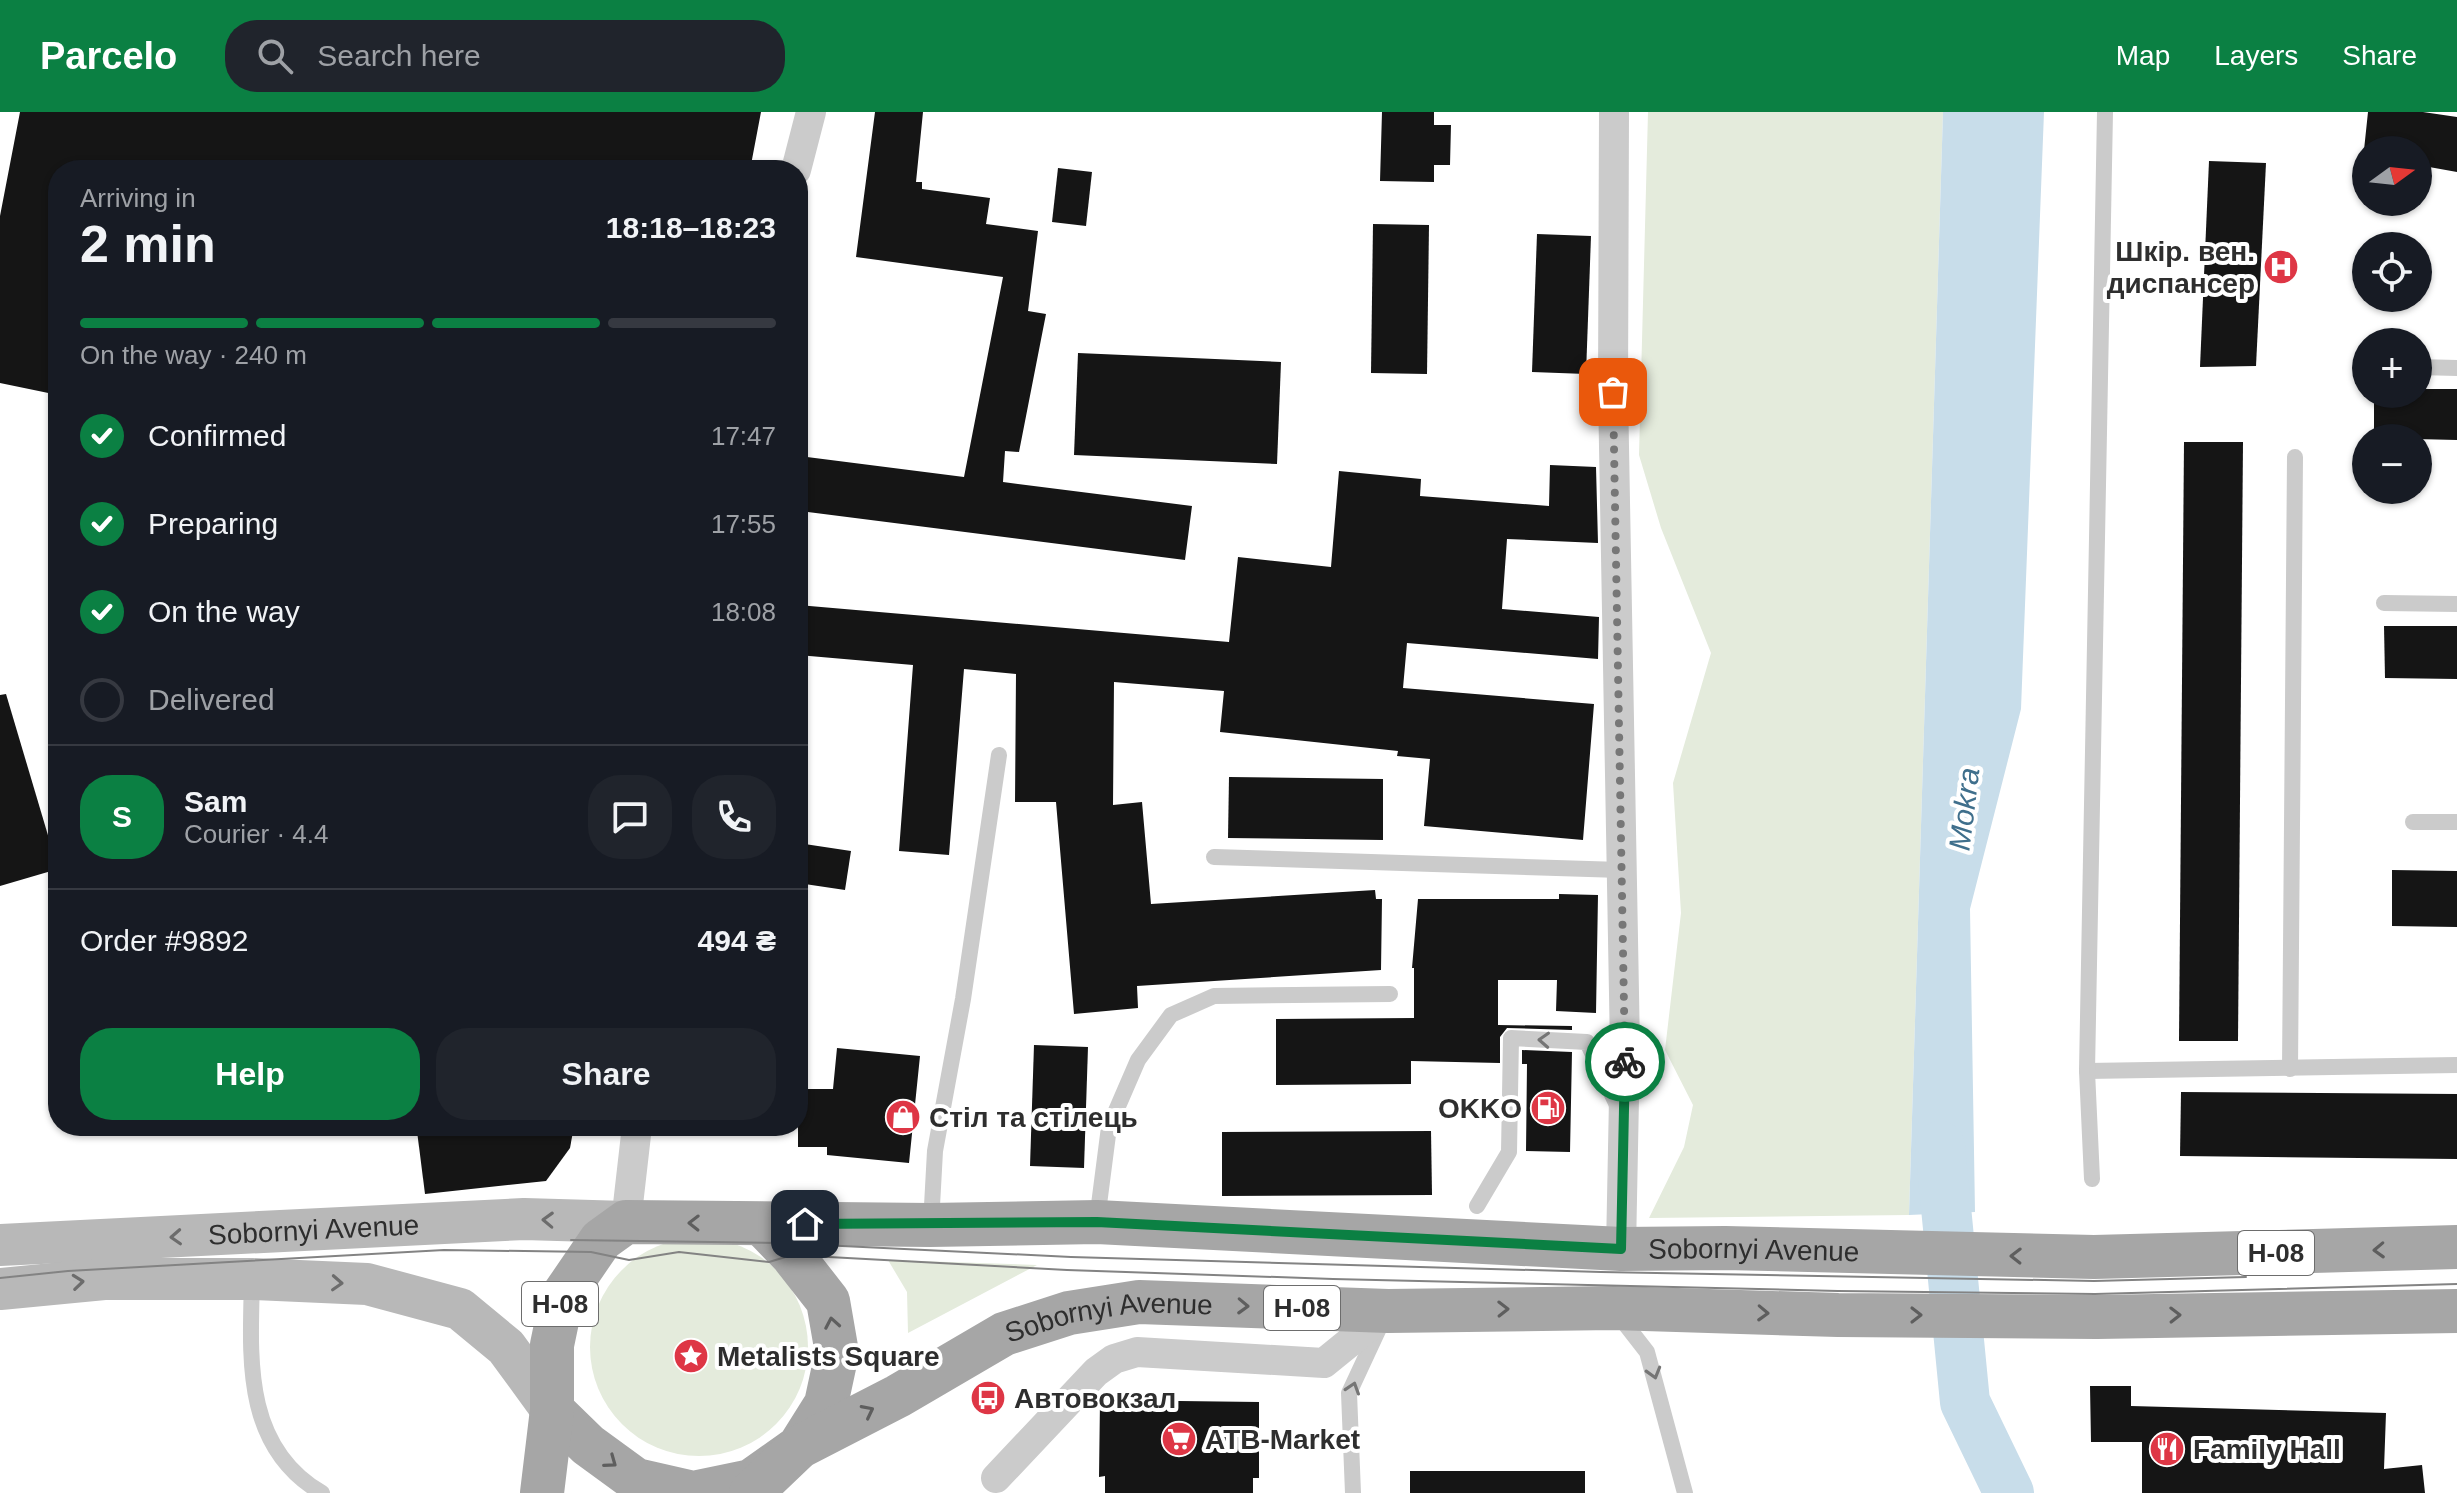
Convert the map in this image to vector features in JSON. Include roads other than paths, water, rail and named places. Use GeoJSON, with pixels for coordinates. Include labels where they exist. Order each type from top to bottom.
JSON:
{"type":"FeatureCollection","features":[{"type":"Feature","properties":{"kind":"main road","name":"Sobornyi Avenue"},"geometry":{"type":"LineString","coordinates":[[0,1245],[524,1219],[626,1222]]}},
{"type":"Feature","properties":{"kind":"main road","name":"Н-08"},"geometry":{"type":"LineString","coordinates":[[542,1493],[552,1410],[552,1345],[562,1297],[601,1240],[626,1222],[762,1224]]}},
{"type":"Feature","properties":{"kind":"main road","name":"Sobornyi Avenue"},"geometry":{"type":"LineString","coordinates":[[762,1224],[1097,1222],[1621,1249],[2094,1257],[2457,1247]]}},
{"type":"Feature","properties":{"kind":"main road"},"geometry":{"type":"LineString","coordinates":[[552,1410],[588,1445],[636,1480],[693,1493],[751,1481],[799,1447],[826,1404],[837,1353],[828,1301],[792,1255],[762,1224]]}},
{"type":"Feature","properties":{"kind":"main road","name":"Sobornyi Avenue"},"geometry":{"type":"LineString","coordinates":[[0,1289],[104,1279],[252,1279],[367,1284],[460,1309],[506,1347],[552,1410]]}},
{"type":"Feature","properties":{"kind":"main road","name":"Sobornyi Avenue"},"geometry":{"type":"LineString","coordinates":[[799,1447],[898,1396],[1004,1334],[1069,1313],[1139,1302],[1388,1311],[1613,1308],[1838,1315],[2097,1317],[2457,1311]]}},
{"type":"Feature","properties":{"kind":"main road","name":"Н-08"},"geometry":{"type":"LineString","coordinates":[[751,1493],[799,1447]]}},
{"type":"Feature","properties":{"kind":"street"},"geometry":{"type":"LineString","coordinates":[[799,160],[811,112]]}},
{"type":"Feature","properties":{"kind":"street"},"geometry":{"type":"LineString","coordinates":[[1614,112],[1613,392],[1625,1048],[1621,1249]]}},
{"type":"Feature","properties":{"kind":"street"},"geometry":{"type":"LineString","coordinates":[[626,1222],[636,1136]]}},
{"type":"Feature","properties":{"kind":"street"},"geometry":{"type":"LineString","coordinates":[[996,1478],[1096,1372],[1114,1359],[1137,1352],[1324,1363],[1388,1311]]}},
{"type":"Feature","properties":{"kind":"lane"},"geometry":{"type":"LineString","coordinates":[[2092,1179],[2087,1071],[2105,112]]}},
{"type":"Feature","properties":{"kind":"lane"},"geometry":{"type":"LineString","coordinates":[[2432,367],[2457,368]]}},
{"type":"Feature","properties":{"kind":"lane"},"geometry":{"type":"LineString","coordinates":[[2290,1069],[2295,457]]}},
{"type":"Feature","properties":{"kind":"lane"},"geometry":{"type":"LineString","coordinates":[[2384,603],[2457,604]]}},
{"type":"Feature","properties":{"kind":"lane"},"geometry":{"type":"LineString","coordinates":[[930,1225],[935,1151],[963,999],[999,755]]}},
{"type":"Feature","properties":{"kind":"lane"},"geometry":{"type":"LineString","coordinates":[[2413,822],[2457,822]]}},
{"type":"Feature","properties":{"kind":"lane"},"geometry":{"type":"LineString","coordinates":[[1214,857],[1621,870]]}},
{"type":"Feature","properties":{"kind":"lane"},"geometry":{"type":"LineString","coordinates":[[1097,1222],[1109,1127],[1138,1060],[1171,1015],[1214,996],[1390,994]]}},
{"type":"Feature","properties":{"kind":"lane"},"geometry":{"type":"LineString","coordinates":[[1477,1206],[1509,1152],[1511,1038],[1587,1042],[1612,1091],[1624,1126]]}},
{"type":"Feature","properties":{"kind":"lane"},"geometry":{"type":"LineString","coordinates":[[2087,1071],[2457,1065]]}},
{"type":"Feature","properties":{"kind":"lane"},"geometry":{"type":"LineString","coordinates":[[252,1279],[250,1323],[256,1402],[274,1447],[291,1467],[322,1493]]}},
{"type":"Feature","properties":{"kind":"lane"},"geometry":{"type":"LineString","coordinates":[[1613,1308],[1647,1352],[1685,1493]]}},
{"type":"Feature","properties":{"kind":"lane"},"geometry":{"type":"LineString","coordinates":[[1353,1493],[1349,1393],[1388,1311]]}},
{"type":"Feature","properties":{"kind":"water"},"geometry":{"type":"Polygon","coordinates":[[[1943,112],[2044,112],[2021,709],[1970,909],[1975,1212],[1909,1215],[1943,112]]]}},
{"type":"Feature","properties":{"kind":"waterway","name":"Mokra"},"geometry":{"type":"LineString","coordinates":[[1940,1146],[1965,1402],[2009,1493]]}},
{"type":"Feature","properties":{"kind":"tram line"},"geometry":{"type":"LineString","coordinates":[[571,1240],[780,1243],[1071,1257],[1601,1272],[2094,1281],[2246,1277]]}},
{"type":"Feature","properties":{"kind":"tram line"},"geometry":{"type":"LineString","coordinates":[[0,1278],[68,1271],[444,1250],[591,1252],[629,1260],[679,1252],[769,1262],[792,1255],[1067,1270],[1838,1291],[2095,1294],[2457,1284]]}},
{"type":"Feature","properties":{"kind":"place","name":"Шкір. вен. диспансер"},"geometry":{"type":"Point","coordinates":[2281,267]}},
{"type":"Feature","properties":{"kind":"place","name":"OKKO"},"geometry":{"type":"Point","coordinates":[1548,1108]}},
{"type":"Feature","properties":{"kind":"place","name":"Стіл та стілець"},"geometry":{"type":"Point","coordinates":[903,1117]}},
{"type":"Feature","properties":{"kind":"place","name":"Metalists Square"},"geometry":{"type":"Point","coordinates":[691,1356]}},
{"type":"Feature","properties":{"kind":"place","name":"Автовокзал"},"geometry":{"type":"Point","coordinates":[988,1398]}},
{"type":"Feature","properties":{"kind":"place","name":"ATB-Market"},"geometry":{"type":"Point","coordinates":[1179,1439]}},
{"type":"Feature","properties":{"kind":"place","name":"Family Hall"},"geometry":{"type":"Point","coordinates":[2167,1449]}}]}
